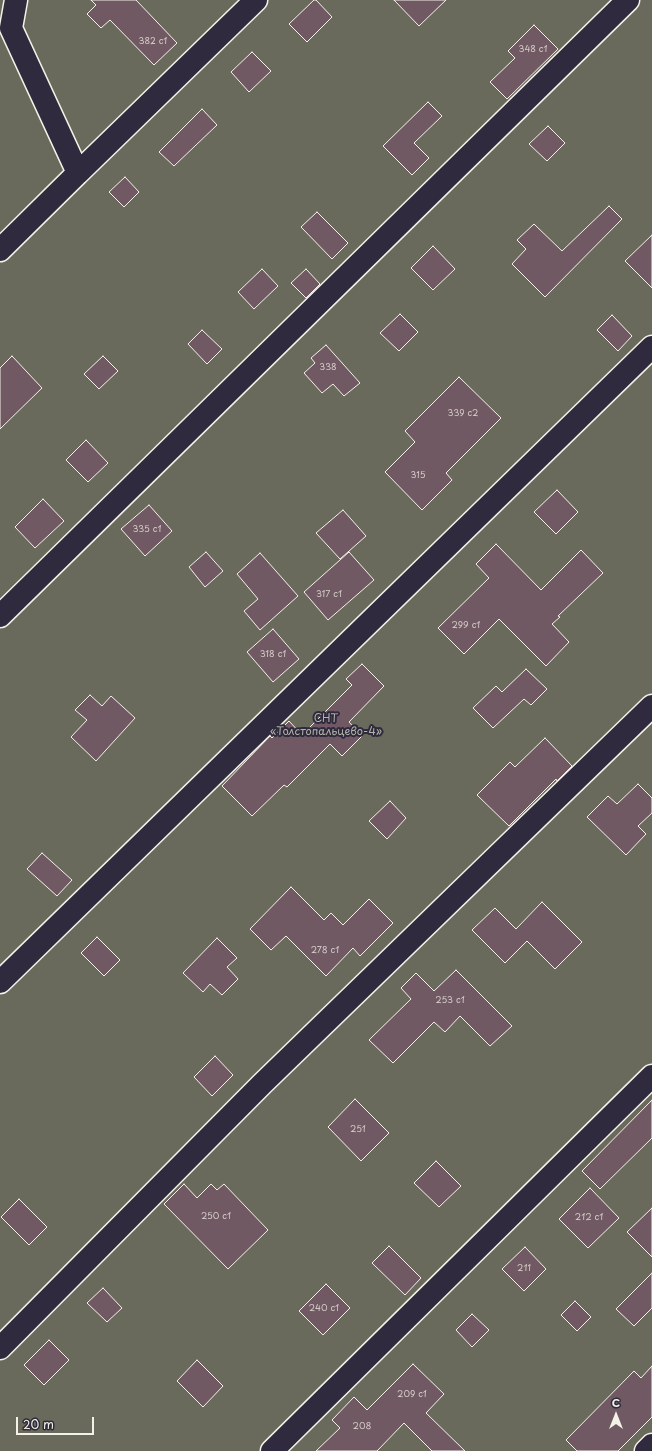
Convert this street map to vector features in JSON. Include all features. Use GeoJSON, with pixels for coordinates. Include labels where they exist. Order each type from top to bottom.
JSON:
{"type":"FeatureCollection","features":[{"type":"Feature","properties":{"kind":"lane"},"geometry":{"type":"LineString","coordinates":[[16,0],[11,28],[78,173]]}},
{"type":"Feature","properties":{"kind":"lane"},"geometry":{"type":"LineString","coordinates":[[0,250],[256,0]]}},
{"type":"Feature","properties":{"kind":"lane"},"geometry":{"type":"LineString","coordinates":[[0,616],[628,0]]}},
{"type":"Feature","properties":{"kind":"lane"},"geometry":{"type":"LineString","coordinates":[[0,982],[652,347]]}},
{"type":"Feature","properties":{"kind":"lane"},"geometry":{"type":"LineString","coordinates":[[0,1348],[262,1084],[652,706]]}},
{"type":"Feature","properties":{"kind":"lane"},"geometry":{"type":"LineString","coordinates":[[272,1451],[652,1076]]}},
{"type":"Feature","properties":{"kind":"lane"},"geometry":{"type":"LineString","coordinates":[[646,1451],[652,1445]]}},
{"type":"Feature","properties":{"kind":"green space","name":"СНТ «Толстопальцево-4»"},"geometry":{"type":"Polygon","coordinates":[[[0,0],[652,0],[652,1451],[0,1451],[0,0]]]}},
{"type":"Feature","properties":{"kind":"building"},"geometry":{"type":"Polygon","coordinates":[[[91,0],[136,0],[177,43],[154,65],[110,20],[101,28],[87,14],[96,5],[91,0]]]}},
{"type":"Feature","properties":{"kind":"building"},"geometry":{"type":"Polygon","coordinates":[[[314,0],[316,0],[332,17],[307,42],[289,24],[314,0]]]}},
{"type":"Feature","properties":{"kind":"building"},"geometry":{"type":"Polygon","coordinates":[[[394,0],[446,0],[419,26],[394,0]]]}},
{"type":"Feature","properties":{"kind":"building"},"geometry":{"type":"Polygon","coordinates":[[[534,25],[558,49],[507,99],[490,82],[515,58],[508,51],[534,25]]]}},
{"type":"Feature","properties":{"kind":"building"},"geometry":{"type":"Polygon","coordinates":[[[252,52],[271,71],[249,92],[231,72],[252,52]]]}},
{"type":"Feature","properties":{"kind":"building"},"geometry":{"type":"Polygon","coordinates":[[[428,102],[442,116],[414,143],[429,158],[412,175],[383,146],[428,102]]]}},
{"type":"Feature","properties":{"kind":"building"},"geometry":{"type":"Polygon","coordinates":[[[202,109],[217,125],[174,166],[159,152],[202,109]]]}},
{"type":"Feature","properties":{"kind":"building"},"geometry":{"type":"Polygon","coordinates":[[[548,126],[565,143],[547,161],[529,144],[548,126]]]}},
{"type":"Feature","properties":{"kind":"building"},"geometry":{"type":"Polygon","coordinates":[[[125,177],[139,192],[124,207],[109,192],[125,177]]]}},
{"type":"Feature","properties":{"kind":"building"},"geometry":{"type":"Polygon","coordinates":[[[609,206],[622,219],[545,297],[512,264],[526,249],[517,240],[534,224],[562,251],[609,206]]]}},
{"type":"Feature","properties":{"kind":"building"},"geometry":{"type":"Polygon","coordinates":[[[317,212],[348,243],[332,259],[301,227],[317,212]]]}},
{"type":"Feature","properties":{"kind":"building"},"geometry":{"type":"Polygon","coordinates":[[[652,235],[652,288],[625,261],[652,235]]]}},
{"type":"Feature","properties":{"kind":"building"},"geometry":{"type":"Polygon","coordinates":[[[433,246],[455,269],[433,290],[411,268],[433,246]]]}},
{"type":"Feature","properties":{"kind":"building"},"geometry":{"type":"Polygon","coordinates":[[[262,269],[278,286],[254,309],[238,292],[262,269]]]}},
{"type":"Feature","properties":{"kind":"building"},"geometry":{"type":"Polygon","coordinates":[[[306,269],[320,284],[306,298],[291,283],[306,269]]]}},
{"type":"Feature","properties":{"kind":"building"},"geometry":{"type":"Polygon","coordinates":[[[400,314],[418,332],[399,351],[380,333],[400,314]]]}},
{"type":"Feature","properties":{"kind":"building"},"geometry":{"type":"Polygon","coordinates":[[[612,315],[632,336],[618,351],[597,330],[612,315]]]}},
{"type":"Feature","properties":{"kind":"building"},"geometry":{"type":"Polygon","coordinates":[[[202,330],[222,349],[207,364],[188,344],[202,330]]]}},
{"type":"Feature","properties":{"kind":"building"},"geometry":{"type":"Polygon","coordinates":[[[326,345],[360,383],[344,396],[333,384],[322,393],[304,373],[315,363],[311,358],[326,345]]]}},
{"type":"Feature","properties":{"kind":"building"},"geometry":{"type":"Polygon","coordinates":[[[12,356],[42,388],[0,429],[0,368],[12,356]]]}},
{"type":"Feature","properties":{"kind":"building"},"geometry":{"type":"Polygon","coordinates":[[[103,356],[118,371],[99,389],[84,374],[103,356]]]}},
{"type":"Feature","properties":{"kind":"building"},"geometry":{"type":"Polygon","coordinates":[[[459,377],[501,418],[446,473],[452,480],[422,510],[385,472],[415,442],[405,431],[459,377]]]}},
{"type":"Feature","properties":{"kind":"building"},"geometry":{"type":"Polygon","coordinates":[[[86,440],[108,463],[88,482],[66,460],[86,440]]]}},
{"type":"Feature","properties":{"kind":"building"},"geometry":{"type":"Polygon","coordinates":[[[557,490],[578,512],[556,534],[534,512],[557,490]]]}},
{"type":"Feature","properties":{"kind":"building"},"geometry":{"type":"Polygon","coordinates":[[[43,499],[64,521],[35,548],[15,527],[43,499]]]}},
{"type":"Feature","properties":{"kind":"building"},"geometry":{"type":"Polygon","coordinates":[[[149,505],[172,531],[145,556],[121,529],[149,505]]]}},
{"type":"Feature","properties":{"kind":"building"},"geometry":{"type":"Polygon","coordinates":[[[343,510],[366,536],[340,559],[316,533],[343,510]]]}},
{"type":"Feature","properties":{"kind":"building"},"geometry":{"type":"Polygon","coordinates":[[[496,544],[541,590],[581,550],[603,573],[558,616],[560,617],[552,624],[569,642],[546,666],[499,619],[464,654],[438,628],[489,578],[476,564],[496,544]]]}},
{"type":"Feature","properties":{"kind":"building"},"geometry":{"type":"Polygon","coordinates":[[[206,552],[223,571],[205,587],[189,567],[206,552]]]}},
{"type":"Feature","properties":{"kind":"building"},"geometry":{"type":"Polygon","coordinates":[[[349,552],[374,580],[328,620],[304,592],[349,552]]]}},
{"type":"Feature","properties":{"kind":"building"},"geometry":{"type":"Polygon","coordinates":[[[260,553],[298,596],[260,630],[244,611],[258,599],[237,574],[260,553]]]}},
{"type":"Feature","properties":{"kind":"building"},"geometry":{"type":"Polygon","coordinates":[[[273,629],[299,659],[273,682],[247,652],[273,629]]]}},
{"type":"Feature","properties":{"kind":"building"},"geometry":{"type":"Polygon","coordinates":[[[362,664],[384,686],[349,722],[362,736],[342,756],[330,744],[287,787],[284,785],[252,816],[222,786],[270,736],[272,738],[289,721],[302,735],[352,685],[346,679],[362,664]]]}},
{"type":"Feature","properties":{"kind":"building"},"geometry":{"type":"Polygon","coordinates":[[[526,669],[547,689],[531,705],[524,699],[493,728],[473,708],[496,686],[502,692],[526,669]]]}},
{"type":"Feature","properties":{"kind":"building"},"geometry":{"type":"Polygon","coordinates":[[[90,695],[102,706],[111,696],[135,718],[96,761],[71,737],[87,720],[75,710],[90,695]]]}},
{"type":"Feature","properties":{"kind":"building"},"geometry":{"type":"Polygon","coordinates":[[[545,738],[572,766],[557,781],[556,779],[509,826],[477,795],[510,762],[515,767],[545,738]]]}},
{"type":"Feature","properties":{"kind":"building"},"geometry":{"type":"Polygon","coordinates":[[[638,784],[652,798],[652,813],[638,826],[646,834],[626,855],[587,817],[608,796],[617,804],[638,784]]]}},
{"type":"Feature","properties":{"kind":"building"},"geometry":{"type":"Polygon","coordinates":[[[390,801],[406,818],[387,839],[369,821],[390,801]]]}},
{"type":"Feature","properties":{"kind":"building"},"geometry":{"type":"Polygon","coordinates":[[[42,853],[72,880],[57,896],[27,869],[42,853]]]}},
{"type":"Feature","properties":{"kind":"building"},"geometry":{"type":"Polygon","coordinates":[[[291,887],[324,920],[331,913],[343,925],[369,899],[393,923],[360,956],[353,948],[326,976],[286,936],[271,950],[250,929],[291,887]]]}},
{"type":"Feature","properties":{"kind":"building"},"geometry":{"type":"Polygon","coordinates":[[[542,902],[582,942],[555,969],[527,941],[505,963],[472,930],[495,908],[516,929],[542,902]]]}},
{"type":"Feature","properties":{"kind":"building"},"geometry":{"type":"Polygon","coordinates":[[[97,937],[120,960],[104,976],[81,953],[97,937]]]}},
{"type":"Feature","properties":{"kind":"building"},"geometry":{"type":"Polygon","coordinates":[[[217,938],[237,958],[227,967],[238,979],[222,995],[210,984],[203,992],[183,973],[217,938]]]}},
{"type":"Feature","properties":{"kind":"building"},"geometry":{"type":"Polygon","coordinates":[[[456,970],[512,1026],[490,1046],[460,1016],[445,1032],[434,1022],[393,1063],[369,1040],[411,999],[401,988],[416,973],[434,991],[456,970]]]}},
{"type":"Feature","properties":{"kind":"building"},"geometry":{"type":"Polygon","coordinates":[[[215,1056],[233,1075],[212,1096],[194,1077],[215,1056]]]}},
{"type":"Feature","properties":{"kind":"building"},"geometry":{"type":"Polygon","coordinates":[[[355,1099],[389,1133],[361,1161],[328,1127],[355,1099]]]}},
{"type":"Feature","properties":{"kind":"building"},"geometry":{"type":"Polygon","coordinates":[[[652,1100],[652,1138],[600,1189],[582,1171],[652,1100]]]}},
{"type":"Feature","properties":{"kind":"building"},"geometry":{"type":"Polygon","coordinates":[[[436,1161],[461,1186],[439,1207],[414,1183],[436,1161]]]}},
{"type":"Feature","properties":{"kind":"building"},"geometry":{"type":"Polygon","coordinates":[[[184,1184],[197,1198],[211,1184],[217,1190],[224,1184],[268,1230],[228,1269],[164,1204],[184,1184]]]}},
{"type":"Feature","properties":{"kind":"building"},"geometry":{"type":"Polygon","coordinates":[[[590,1188],[619,1218],[588,1248],[559,1219],[590,1188]]]}},
{"type":"Feature","properties":{"kind":"building"},"geometry":{"type":"Polygon","coordinates":[[[19,1199],[47,1227],[29,1245],[1,1217],[19,1199]]]}},
{"type":"Feature","properties":{"kind":"building"},"geometry":{"type":"Polygon","coordinates":[[[652,1208],[652,1257],[627,1232],[652,1208]]]}},
{"type":"Feature","properties":{"kind":"building"},"geometry":{"type":"Polygon","coordinates":[[[389,1246],[421,1278],[405,1295],[372,1263],[389,1246]]]}},
{"type":"Feature","properties":{"kind":"building"},"geometry":{"type":"Polygon","coordinates":[[[525,1247],[546,1269],[524,1291],[502,1269],[525,1247]]]}},
{"type":"Feature","properties":{"kind":"building"},"geometry":{"type":"Polygon","coordinates":[[[652,1273],[652,1308],[634,1326],[616,1309],[652,1273]]]}},
{"type":"Feature","properties":{"kind":"building"},"geometry":{"type":"Polygon","coordinates":[[[326,1284],[350,1308],[323,1335],[299,1311],[326,1284]]]}},
{"type":"Feature","properties":{"kind":"building"},"geometry":{"type":"Polygon","coordinates":[[[103,1288],[122,1308],[107,1322],[87,1303],[103,1288]]]}},
{"type":"Feature","properties":{"kind":"building"},"geometry":{"type":"Polygon","coordinates":[[[575,1301],[591,1317],[577,1331],[561,1315],[575,1301]]]}},
{"type":"Feature","properties":{"kind":"building"},"geometry":{"type":"Polygon","coordinates":[[[472,1314],[489,1330],[472,1347],[456,1330],[472,1314]]]}},
{"type":"Feature","properties":{"kind":"building"},"geometry":{"type":"Polygon","coordinates":[[[49,1340],[69,1360],[44,1385],[24,1365],[49,1340]]]}},
{"type":"Feature","properties":{"kind":"building"},"geometry":{"type":"Polygon","coordinates":[[[197,1360],[223,1386],[203,1407],[177,1381],[197,1360]]]}},
{"type":"Feature","properties":{"kind":"building"},"geometry":{"type":"Polygon","coordinates":[[[413,1364],[444,1394],[426,1413],[465,1451],[432,1451],[404,1423],[377,1451],[316,1451],[340,1428],[332,1420],[354,1397],[367,1410],[413,1364]]]}},
{"type":"Feature","properties":{"kind":"building"},"geometry":{"type":"Polygon","coordinates":[[[652,1366],[652,1417],[618,1451],[577,1451],[566,1440],[634,1371],[641,1378],[652,1366]]]}}]}
